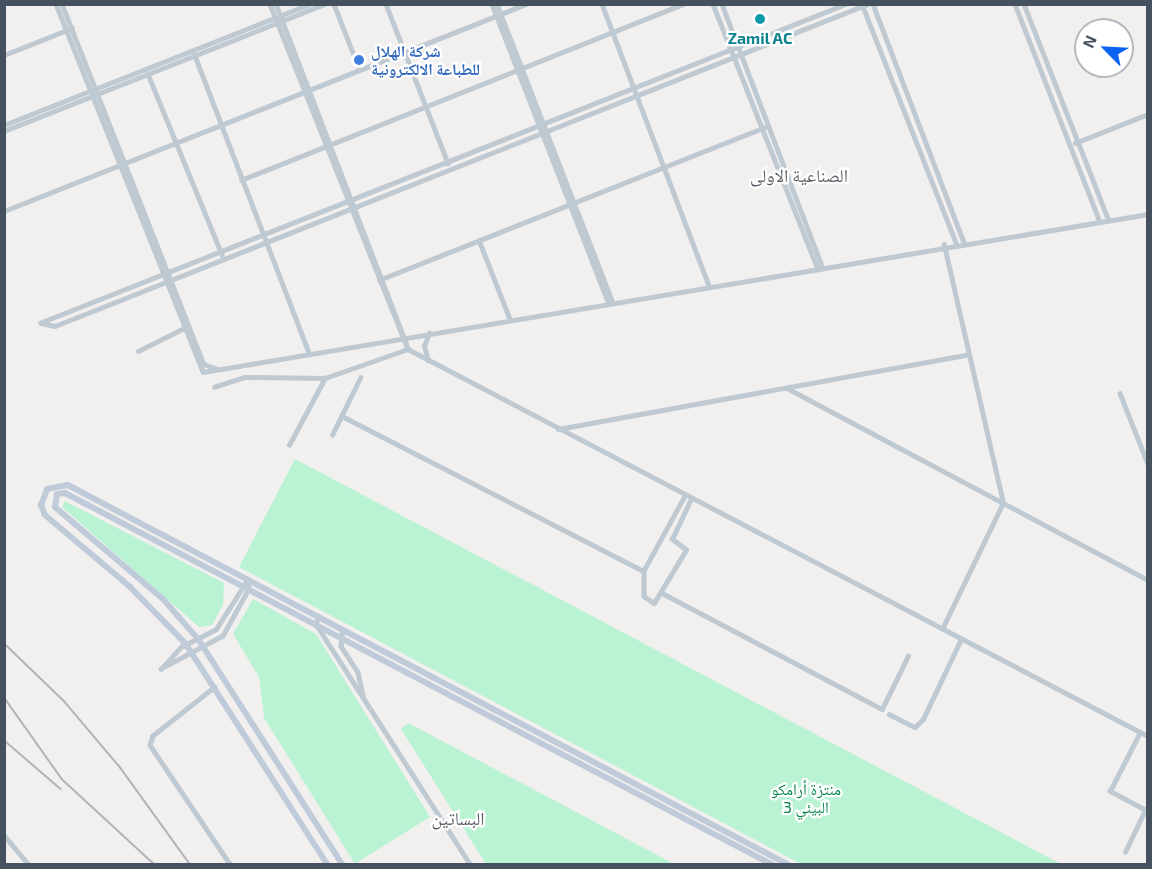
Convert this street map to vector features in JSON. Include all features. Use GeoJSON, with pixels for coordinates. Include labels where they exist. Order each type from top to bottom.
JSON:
{"type":"FeatureCollection","features":[{"type":"Feature","properties":{"kind":"street"},"geometry":{"type":"LineString","coordinates":[[56,4],[93,92],[106,116],[120,163],[162,275],[167,281],[203,372],[944,245],[1108,218],[1148,214]]}},
{"type":"Feature","properties":{"kind":"street"},"geometry":{"type":"LineString","coordinates":[[62,4],[72,28],[101,121],[168,273],[167,281]]}},
{"type":"Feature","properties":{"kind":"street"},"geometry":{"type":"LineString","coordinates":[[270,4],[279,19],[333,145],[379,280],[405,337]]}},
{"type":"Feature","properties":{"kind":"street"},"geometry":{"type":"LineString","coordinates":[[276,4],[279,19]]}},
{"type":"Feature","properties":{"kind":"street"},"geometry":{"type":"LineString","coordinates":[[279,19],[309,4]]}},
{"type":"Feature","properties":{"kind":"street"},"geometry":{"type":"LineString","coordinates":[[4,125],[279,19],[325,4]]}},
{"type":"Feature","properties":{"kind":"street"},"geometry":{"type":"LineString","coordinates":[[334,4],[359,68]]}},
{"type":"Feature","properties":{"kind":"street"},"geometry":{"type":"LineString","coordinates":[[386,4],[450,168]]}},
{"type":"Feature","properties":{"kind":"street"},"geometry":{"type":"LineString","coordinates":[[492,4],[499,15]]}},
{"type":"Feature","properties":{"kind":"street"},"geometry":{"type":"LineString","coordinates":[[497,4],[540,126],[610,302]]}},
{"type":"Feature","properties":{"kind":"street"},"geometry":{"type":"LineString","coordinates":[[4,211],[175,140],[308,90],[359,68],[405,53],[526,4]]}},
{"type":"Feature","properties":{"kind":"street"},"geometry":{"type":"LineString","coordinates":[[602,4],[710,285]]}},
{"type":"Feature","properties":{"kind":"street"},"geometry":{"type":"LineString","coordinates":[[241,180],[520,73],[684,4]]}},
{"type":"Feature","properties":{"kind":"street"},"geometry":{"type":"LineString","coordinates":[[713,4],[737,56],[819,266]]}},
{"type":"Feature","properties":{"kind":"street"},"geometry":{"type":"LineString","coordinates":[[722,4],[734,50]]}},
{"type":"Feature","properties":{"kind":"street"},"geometry":{"type":"LineString","coordinates":[[847,4],[347,201],[265,237],[223,258],[55,326],[41,324],[220,252],[265,237],[352,206],[543,133],[865,5],[956,243]]}},
{"type":"Feature","properties":{"kind":"street"},"geometry":{"type":"LineString","coordinates":[[873,4],[964,242]]}},
{"type":"Feature","properties":{"kind":"street"},"geometry":{"type":"LineString","coordinates":[[1015,4],[1099,220]]}},
{"type":"Feature","properties":{"kind":"street"},"geometry":{"type":"LineString","coordinates":[[1024,4],[1108,218]]}},
{"type":"Feature","properties":{"kind":"street"},"geometry":{"type":"LineString","coordinates":[[1023,24],[1030,21]]}},
{"type":"Feature","properties":{"kind":"street"},"geometry":{"type":"LineString","coordinates":[[4,55],[72,28]]}},
{"type":"Feature","properties":{"kind":"street"},"geometry":{"type":"LineString","coordinates":[[4,131],[93,92],[148,74],[194,52]]}},
{"type":"Feature","properties":{"kind":"street"},"geometry":{"type":"LineString","coordinates":[[194,52],[219,123],[309,353]]}},
{"type":"Feature","properties":{"kind":"street"},"geometry":{"type":"LineString","coordinates":[[148,74],[223,258]]}},
{"type":"Feature","properties":{"kind":"street"},"geometry":{"type":"LineString","coordinates":[[1048,89],[1056,86]]}},
{"type":"Feature","properties":{"kind":"street"},"geometry":{"type":"LineString","coordinates":[[308,90],[347,201],[352,206],[386,278],[408,349],[942,629],[960,641],[1148,736]]}},
{"type":"Feature","properties":{"kind":"street"},"geometry":{"type":"LineString","coordinates":[[906,115],[913,110]]}},
{"type":"Feature","properties":{"kind":"street"},"geometry":{"type":"LineString","coordinates":[[1070,145],[1148,114]]}},
{"type":"Feature","properties":{"kind":"street"},"geometry":{"type":"LineString","coordinates":[[101,121],[106,116]]}},
{"type":"Feature","properties":{"kind":"street"},"geometry":{"type":"LineString","coordinates":[[379,280],[765,127]]}},
{"type":"Feature","properties":{"kind":"street"},"geometry":{"type":"LineString","coordinates":[[329,153],[333,145]]}},
{"type":"Feature","properties":{"kind":"street"},"geometry":{"type":"LineString","coordinates":[[940,202],[948,200]]}},
{"type":"Feature","properties":{"kind":"street"},"geometry":{"type":"LineString","coordinates":[[479,240],[510,319]]}},
{"type":"Feature","properties":{"kind":"street"},"geometry":{"type":"LineString","coordinates":[[942,629],[1003,503],[966,355],[944,245]]}},
{"type":"Feature","properties":{"kind":"street"},"geometry":{"type":"LineString","coordinates":[[146,282],[148,288]]}},
{"type":"Feature","properties":{"kind":"street"},"geometry":{"type":"LineString","coordinates":[[103,299],[106,305]]}},
{"type":"Feature","properties":{"kind":"street"},"geometry":{"type":"LineString","coordinates":[[138,351],[186,327]]}},
{"type":"Feature","properties":{"kind":"street"},"geometry":{"type":"LineString","coordinates":[[428,361],[424,346],[429,333]]}},
{"type":"Feature","properties":{"kind":"street"},"geometry":{"type":"LineString","coordinates":[[214,387],[244,377],[325,378],[408,349]]}},
{"type":"Feature","properties":{"kind":"street"},"geometry":{"type":"LineString","coordinates":[[558,429],[966,355]]}},
{"type":"Feature","properties":{"kind":"street"},"geometry":{"type":"LineString","coordinates":[[289,445],[325,378]]}},
{"type":"Feature","properties":{"kind":"street"},"geometry":{"type":"LineString","coordinates":[[332,435],[360,378]]}},
{"type":"Feature","properties":{"kind":"street"},"geometry":{"type":"LineString","coordinates":[[786,388],[1148,580]]}},
{"type":"Feature","properties":{"kind":"street"},"geometry":{"type":"LineString","coordinates":[[1120,393],[1148,464]]}},
{"type":"Feature","properties":{"kind":"street"},"geometry":{"type":"LineString","coordinates":[[342,416],[644,571]]}},
{"type":"Feature","properties":{"kind":"street"},"geometry":{"type":"LineString","coordinates":[[327,864],[215,687],[187,647],[129,586],[45,515],[44,492],[56,484],[68,484],[779,862],[788,864]]}},
{"type":"Feature","properties":{"kind":"street"},"geometry":{"type":"LineString","coordinates":[[68,484],[65,493],[54,499],[55,507],[163,599],[198,639],[342,864]]}},
{"type":"Feature","properties":{"kind":"street"},"geometry":{"type":"LineString","coordinates":[[65,493],[771,864]]}},
{"type":"Feature","properties":{"kind":"street"},"geometry":{"type":"LineString","coordinates":[[685,496],[644,571],[644,596],[654,603],[664,594],[686,550],[672,539],[691,499]]}},
{"type":"Feature","properties":{"kind":"street"},"geometry":{"type":"LineString","coordinates":[[45,515],[55,507]]}},
{"type":"Feature","properties":{"kind":"street"},"geometry":{"type":"LineString","coordinates":[[248,579],[240,585],[216,628],[187,647],[161,669],[187,647],[203,646],[223,636],[249,589],[248,579]]}},
{"type":"Feature","properties":{"kind":"street"},"geometry":{"type":"LineString","coordinates":[[664,594],[882,709],[908,656]]}},
{"type":"Feature","properties":{"kind":"street"},"geometry":{"type":"LineString","coordinates":[[316,624],[319,616]]}},
{"type":"Feature","properties":{"kind":"street"},"geometry":{"type":"LineString","coordinates":[[316,624],[470,864]]}},
{"type":"Feature","properties":{"kind":"street"},"geometry":{"type":"LineString","coordinates":[[342,628],[342,638],[364,698]]}},
{"type":"Feature","properties":{"kind":"street"},"geometry":{"type":"LineString","coordinates":[[889,714],[915,727],[923,719],[960,641]]}},
{"type":"Feature","properties":{"kind":"street"},"geometry":{"type":"LineString","coordinates":[[395,666],[399,659]]}},
{"type":"Feature","properties":{"kind":"street"},"geometry":{"type":"LineString","coordinates":[[215,687],[153,736],[150,745],[230,864]]}},
{"type":"Feature","properties":{"kind":"street"},"geometry":{"type":"LineString","coordinates":[[507,726],[511,719]]}},
{"type":"Feature","properties":{"kind":"street"},"geometry":{"type":"LineString","coordinates":[[1125,852],[1145,810],[1110,791],[1140,732]]}},
{"type":"Feature","properties":{"kind":"street"},"geometry":{"type":"LineString","coordinates":[[593,771],[597,764]]}},
{"type":"Feature","properties":{"kind":"street"},"geometry":{"type":"LineString","coordinates":[[690,822],[693,815]]}},
{"type":"Feature","properties":{"kind":"street"},"geometry":{"type":"LineString","coordinates":[[4,835],[28,864]]}},
{"type":"Feature","properties":{"kind":"green space","name":"منتزة أرامكو البيئي 3"},"geometry":{"type":"Polygon","coordinates":[[[295,459],[1061,864],[801,864],[239,567],[295,459]]]}},
{"type":"Feature","properties":{"kind":"green space"},"geometry":{"type":"Polygon","coordinates":[[[65,501],[224,583],[223,605],[212,625],[199,627],[62,507],[65,501]]]}},
{"type":"Feature","properties":{"kind":"green space"},"geometry":{"type":"Polygon","coordinates":[[[253,599],[316,634],[430,817],[355,864],[264,718],[259,677],[233,634],[253,599]]]}},
{"type":"Feature","properties":{"kind":"green space"},"geometry":{"type":"Polygon","coordinates":[[[408,723],[674,864],[486,864],[401,729],[408,723]]]}},
{"type":"Feature","properties":{"kind":"railway"},"geometry":{"type":"LineString","coordinates":[[4,643],[65,702],[120,767],[190,864]]}},
{"type":"Feature","properties":{"kind":"railway"},"geometry":{"type":"LineString","coordinates":[[4,697],[62,779],[154,864]]}},
{"type":"Feature","properties":{"kind":"railway"},"geometry":{"type":"LineString","coordinates":[[4,740],[61,789]]}},
{"type":"Feature","properties":{"kind":"place","name":"Zamil AC"},"geometry":{"type":"Point","coordinates":[760,19]}},
{"type":"Feature","properties":{"kind":"place","name":"شركة الهلال للطباعة الالكترونية"},"geometry":{"type":"Point","coordinates":[359,60]}},
{"type":"Feature","properties":{"kind":"district","name":"الصناعية الاولى"},"geometry":{"type":"Point","coordinates":[799,175]}},
{"type":"Feature","properties":{"kind":"district","name":"البساتين"},"geometry":{"type":"Point","coordinates":[458,818]}}]}
